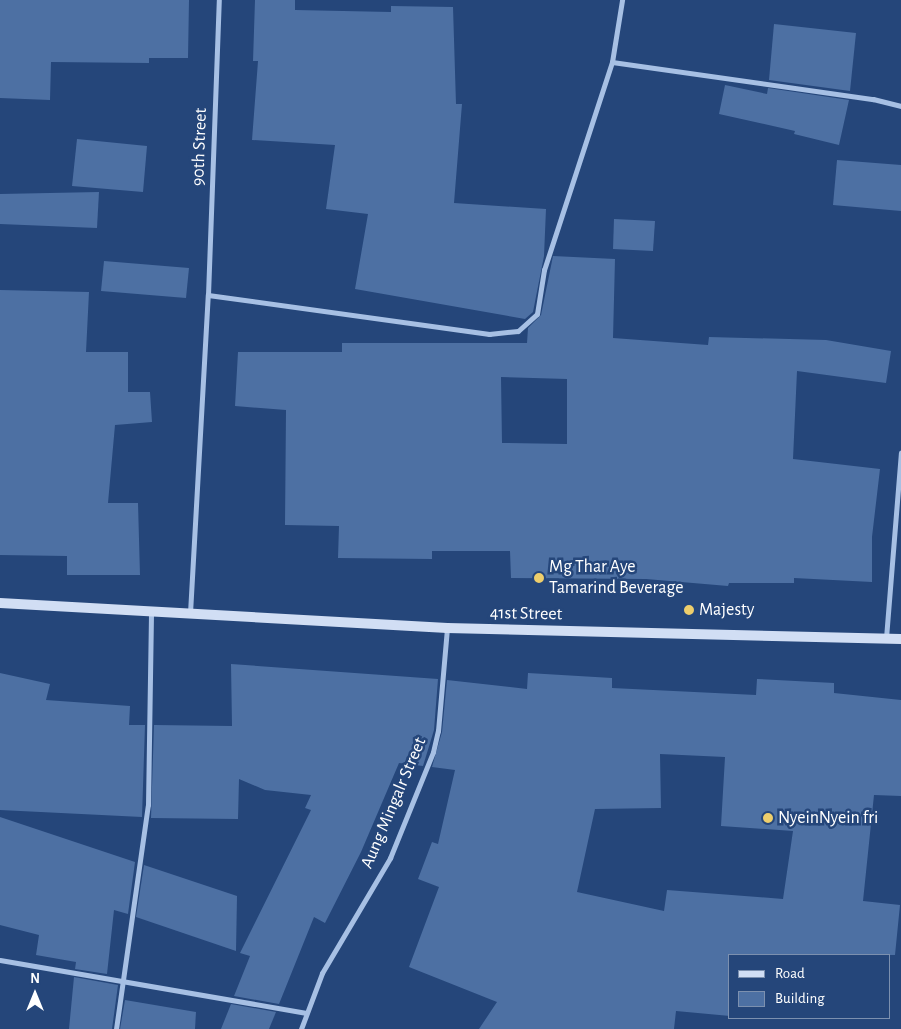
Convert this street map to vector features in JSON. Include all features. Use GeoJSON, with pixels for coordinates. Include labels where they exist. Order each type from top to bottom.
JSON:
{"type":"FeatureCollection","features":[{"type":"Feature","properties":{"kind":"main road","name":"41st Street"},"geometry":{"type":"LineString","coordinates":[[0,603],[151,613],[190,613],[447,628],[901,639]]}},
{"type":"Feature","properties":{"kind":"street","name":"90th Street"},"geometry":{"type":"LineString","coordinates":[[190,613],[208,294],[219,0]]}},
{"type":"Feature","properties":{"kind":"street"},"geometry":{"type":"LineString","coordinates":[[208,294],[489,334],[518,331],[537,314],[544,270],[612,62],[622,0]]}},
{"type":"Feature","properties":{"kind":"street"},"geometry":{"type":"LineString","coordinates":[[612,62],[873,99],[901,106]]}},
{"type":"Feature","properties":{"kind":"street"},"geometry":{"type":"LineString","coordinates":[[886,638],[901,454]]}},
{"type":"Feature","properties":{"kind":"street"},"geometry":{"type":"LineString","coordinates":[[116,1029],[148,805],[151,613]]}},
{"type":"Feature","properties":{"kind":"street","name":"Aung Mingalr Street"},"geometry":{"type":"LineString","coordinates":[[301,1029],[322,973],[390,858],[433,752],[438,730],[447,628]]}},
{"type":"Feature","properties":{"kind":"street"},"geometry":{"type":"LineString","coordinates":[[0,960],[306,1013]]}},
{"type":"Feature","properties":{"kind":"building"},"geometry":{"type":"Polygon","coordinates":[[[0,0],[189,0],[188,58],[149,58],[149,63],[51,62],[50,100],[0,98],[0,0]]]}},
{"type":"Feature","properties":{"kind":"building"},"geometry":{"type":"Polygon","coordinates":[[[255,0],[295,0],[295,10],[391,12],[391,6],[453,7],[456,104],[462,104],[454,203],[546,209],[544,256],[533,312],[525,319],[355,289],[368,214],[326,209],[335,145],[252,140],[258,61],[253,61],[255,0]]]}},
{"type":"Feature","properties":{"kind":"building"},"geometry":{"type":"Polygon","coordinates":[[[774,24],[856,33],[850,91],[769,80],[774,24]]]}},
{"type":"Feature","properties":{"kind":"building"},"geometry":{"type":"Polygon","coordinates":[[[725,85],[767,94],[768,88],[849,100],[839,145],[794,134],[795,131],[719,114],[725,85]]]}},
{"type":"Feature","properties":{"kind":"building"},"geometry":{"type":"Polygon","coordinates":[[[77,139],[147,146],[143,192],[72,186],[77,139]]]}},
{"type":"Feature","properties":{"kind":"building"},"geometry":{"type":"Polygon","coordinates":[[[837,160],[901,165],[901,211],[833,205],[837,160]]]}},
{"type":"Feature","properties":{"kind":"building"},"geometry":{"type":"Polygon","coordinates":[[[99,192],[97,228],[0,224],[0,194],[99,192]]]}},
{"type":"Feature","properties":{"kind":"building"},"geometry":{"type":"Polygon","coordinates":[[[614,219],[655,221],[653,251],[613,249],[614,219]]]}},
{"type":"Feature","properties":{"kind":"building"},"geometry":{"type":"Polygon","coordinates":[[[553,256],[615,259],[613,338],[708,345],[709,337],[826,340],[891,351],[886,383],[797,371],[793,459],[880,469],[872,537],[872,582],[794,578],[794,583],[729,583],[728,586],[646,579],[511,578],[510,551],[432,551],[432,559],[338,558],[339,526],[285,525],[286,410],[235,406],[238,352],[342,352],[342,343],[527,343],[528,328],[541,315],[553,256]],[[501,377],[502,443],[567,444],[567,379],[501,377]]]}},
{"type":"Feature","properties":{"kind":"building"},"geometry":{"type":"Polygon","coordinates":[[[104,261],[189,268],[186,298],[101,291],[104,261]]]}},
{"type":"Feature","properties":{"kind":"building"},"geometry":{"type":"Polygon","coordinates":[[[0,290],[89,292],[86,352],[128,352],[128,392],[150,392],[152,422],[115,425],[108,503],[138,503],[140,575],[67,575],[67,556],[0,555],[0,290]]]}},
{"type":"Feature","properties":{"kind":"building"},"geometry":{"type":"Polygon","coordinates":[[[231,664],[438,679],[434,730],[423,766],[399,763],[361,852],[325,923],[314,917],[279,1004],[234,996],[250,956],[240,953],[311,810],[305,808],[311,795],[265,790],[239,779],[238,819],[151,818],[154,725],[232,726],[231,664]]]}},
{"type":"Feature","properties":{"kind":"building"},"geometry":{"type":"Polygon","coordinates":[[[0,673],[50,684],[46,700],[130,706],[129,725],[145,725],[142,817],[0,810],[0,673]]]}},
{"type":"Feature","properties":{"kind":"building"},"geometry":{"type":"Polygon","coordinates":[[[528,673],[612,678],[612,688],[756,695],[757,679],[834,683],[834,693],[901,700],[901,796],[874,795],[863,901],[900,905],[895,955],[728,954],[728,1016],[676,1011],[674,1029],[479,1029],[497,1002],[409,967],[439,887],[418,879],[432,842],[438,844],[455,770],[432,767],[442,732],[447,680],[527,689],[528,673]],[[660,754],[661,808],[595,809],[577,892],[664,911],[667,890],[783,899],[793,831],[721,826],[725,757],[660,754]]]}},
{"type":"Feature","properties":{"kind":"building"},"geometry":{"type":"Polygon","coordinates":[[[0,817],[135,862],[128,914],[114,910],[107,974],[75,969],[76,962],[36,955],[39,935],[0,925],[0,817]]]}},
{"type":"Feature","properties":{"kind":"building"},"geometry":{"type":"Polygon","coordinates":[[[144,865],[237,896],[236,951],[136,917],[144,865]]]}},
{"type":"Feature","properties":{"kind":"building"},"geometry":{"type":"Polygon","coordinates":[[[74,977],[118,985],[112,1029],[69,1029],[74,977]]]}},
{"type":"Feature","properties":{"kind":"building"},"geometry":{"type":"Polygon","coordinates":[[[125,1000],[196,1012],[195,1029],[120,1029],[125,1000]]]}},
{"type":"Feature","properties":{"kind":"building"},"geometry":{"type":"Polygon","coordinates":[[[231,1004],[276,1012],[269,1029],[221,1029],[231,1004]]]}},
{"type":"Feature","properties":{"kind":"place","name":"Mg Thar Aye Tamarind Beverage"},"geometry":{"type":"Point","coordinates":[539,578]}},
{"type":"Feature","properties":{"kind":"place","name":"Majesty"},"geometry":{"type":"Point","coordinates":[689,610]}},
{"type":"Feature","properties":{"kind":"place","name":"NyeinNyein fri"},"geometry":{"type":"Point","coordinates":[768,818]}}]}
